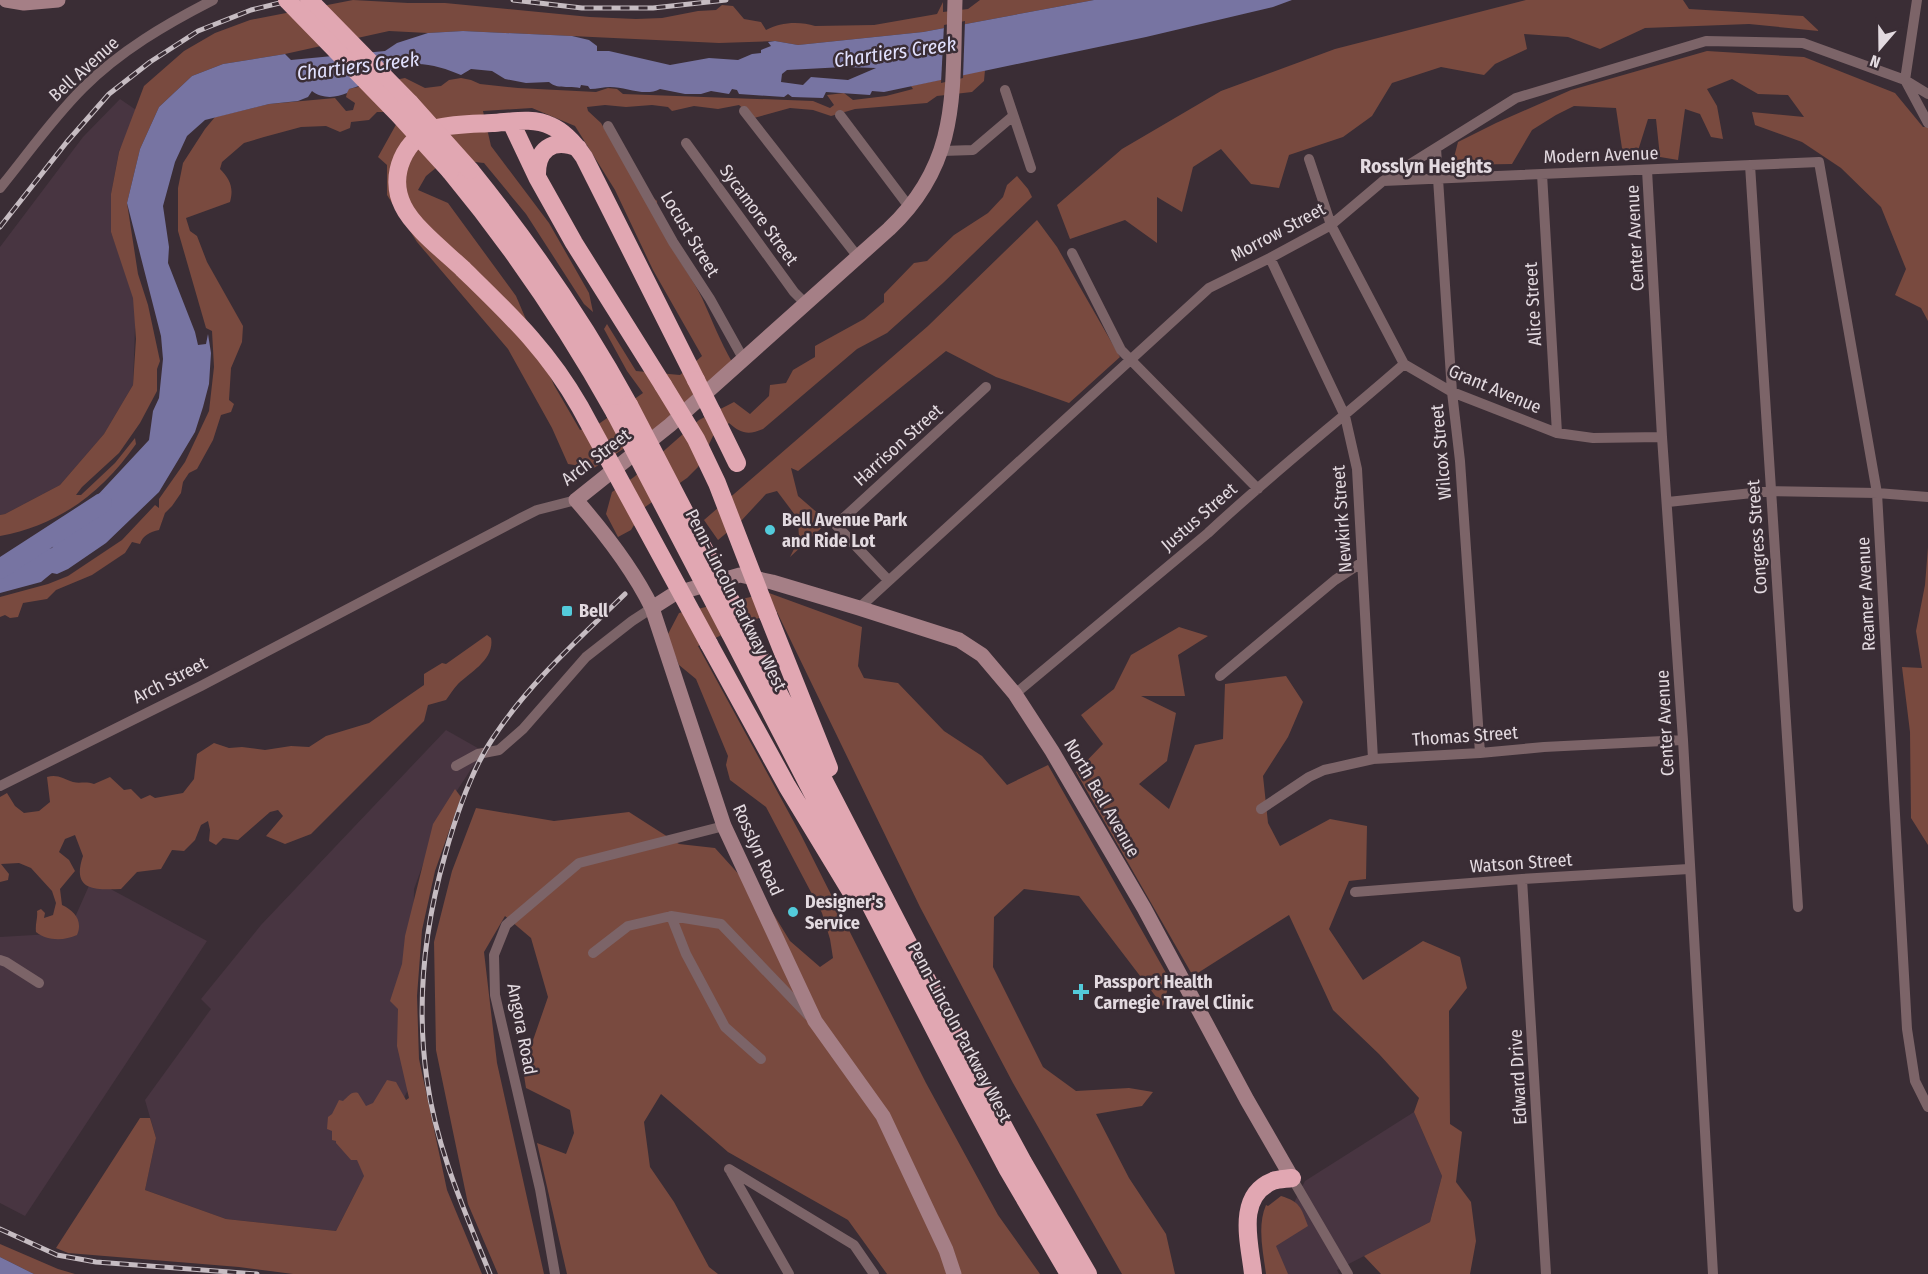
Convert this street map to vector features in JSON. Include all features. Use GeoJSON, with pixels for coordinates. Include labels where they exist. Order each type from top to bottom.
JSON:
{"type":"FeatureCollection","features":[{"type":"Feature","properties":{"kind":"highway","name":"Penn-Lincoln Parkway West"},"geometry":{"type":"LineString","coordinates":[[287,0],[405,121],[487,216],[543,294],[586,362],[622,409]]}},
{"type":"Feature","properties":{"kind":"highway","name":"Penn-Lincoln Parkway West"},"geometry":{"type":"LineString","coordinates":[[309,0],[410,103],[470,170],[523,237],[583,325],[622,409],[737,629],[876,880],[1023,1162],[1088,1274]]}},
{"type":"Feature","properties":{"kind":"highway"},"geometry":{"type":"LineString","coordinates":[[737,463],[578,148],[565,134],[550,125],[534,121],[470,125],[437,128],[422,135],[410,146],[401,161],[397,176],[398,193],[404,209],[422,230],[519,324],[556,369],[585,417],[807,820],[925,1011]]}},
{"type":"Feature","properties":{"kind":"highway"},"geometry":{"type":"LineString","coordinates":[[511,122],[537,177],[574,243],[696,440],[717,483],[876,880]]}},
{"type":"Feature","properties":{"kind":"highway"},"geometry":{"type":"LineString","coordinates":[[537,177],[540,157],[549,147],[563,143],[578,148]]}},
{"type":"Feature","properties":{"kind":"highway","name":"Penn-Lincoln Parkway West"},"geometry":{"type":"LineString","coordinates":[[737,629],[925,1011],[1008,1170],[1069,1274]]}},
{"type":"Feature","properties":{"kind":"highway"},"geometry":{"type":"LineString","coordinates":[[1023,1162],[1100,1274]]}},
{"type":"Feature","properties":{"kind":"highway"},"geometry":{"type":"LineString","coordinates":[[1253,1274],[1248,1218],[1251,1201],[1256,1193],[1273,1181],[1292,1178]]}},
{"type":"Feature","properties":{"kind":"highway"},"geometry":{"type":"LineString","coordinates":[[1262,1274],[1257,1224],[1259,1204],[1266,1196],[1292,1178]]}},
{"type":"Feature","properties":{"kind":"street"},"geometry":{"type":"LineString","coordinates":[[5,3],[58,0]]}},
{"type":"Feature","properties":{"kind":"street","name":"Bell Avenue"},"geometry":{"type":"LineString","coordinates":[[0,188],[60,112],[107,67],[156,32],[213,0]]}},
{"type":"Feature","properties":{"kind":"street"},"geometry":{"type":"LineString","coordinates":[[1917,0],[1905,80],[1928,123]]}},
{"type":"Feature","properties":{"kind":"street","name":"Arch Street"},"geometry":{"type":"LineString","coordinates":[[0,786],[222,675],[537,510],[576,500],[670,425],[858,257],[910,208],[926,186],[942,151],[946,136],[951,96],[955,3]]}},
{"type":"Feature","properties":{"kind":"street","name":"Morrow Street"},"geometry":{"type":"LineString","coordinates":[[859,608],[1209,288],[1330,225],[1383,181],[1516,98],[1706,41],[1803,43],[1905,80],[1928,94]]}},
{"type":"Feature","properties":{"kind":"street"},"geometry":{"type":"LineString","coordinates":[[1005,90],[1031,168]]}},
{"type":"Feature","properties":{"kind":"street"},"geometry":{"type":"LineString","coordinates":[[744,111],[858,257]]}},
{"type":"Feature","properties":{"kind":"street"},"geometry":{"type":"LineString","coordinates":[[840,115],[910,208]]}},
{"type":"Feature","properties":{"kind":"street"},"geometry":{"type":"LineString","coordinates":[[942,151],[973,150],[1013,116]]}},
{"type":"Feature","properties":{"kind":"street","name":"Locust Street"},"geometry":{"type":"LineString","coordinates":[[608,126],[673,242],[710,299],[744,360]]}},
{"type":"Feature","properties":{"kind":"street","name":"Sycamore Street"},"geometry":{"type":"LineString","coordinates":[[686,143],[794,292],[806,304]]}},
{"type":"Feature","properties":{"kind":"street","name":"Wilcox Street"},"geometry":{"type":"LineString","coordinates":[[1436,148],[1480,753]]}},
{"type":"Feature","properties":{"kind":"street"},"geometry":{"type":"LineString","coordinates":[[1309,159],[1330,225],[1404,364]]}},
{"type":"Feature","properties":{"kind":"street","name":"Modern Avenue"},"geometry":{"type":"LineString","coordinates":[[1383,181],[1819,162]]}},
{"type":"Feature","properties":{"kind":"street","name":"Reamer Avenue"},"geometry":{"type":"LineString","coordinates":[[1819,162],[1877,493],[1907,1029],[1915,1082],[1928,1107]]}},
{"type":"Feature","properties":{"kind":"street","name":"Congress Street"},"geometry":{"type":"LineString","coordinates":[[1750,165],[1798,907]]}},
{"type":"Feature","properties":{"kind":"street","name":"Center Avenue"},"geometry":{"type":"LineString","coordinates":[[1647,170],[1662,437],[1683,740],[1713,1274]]}},
{"type":"Feature","properties":{"kind":"street","name":"Alice Street"},"geometry":{"type":"LineString","coordinates":[[1542,174],[1557,433]]}},
{"type":"Feature","properties":{"kind":"street"},"geometry":{"type":"LineString","coordinates":[[1072,254],[1121,350],[1258,489]]}},
{"type":"Feature","properties":{"kind":"street","name":"Newkirk Street"},"geometry":{"type":"LineString","coordinates":[[1270,258],[1345,416],[1358,469],[1361,563],[1373,759]]}},
{"type":"Feature","properties":{"kind":"street","name":"Grant Avenue"},"geometry":{"type":"LineString","coordinates":[[1404,364],[1452,392],[1557,433],[1593,438],[1662,437]]}},
{"type":"Feature","properties":{"kind":"street","name":"Justus Street"},"geometry":{"type":"LineString","coordinates":[[1015,694],[1404,364]]}},
{"type":"Feature","properties":{"kind":"street","name":"Harrison Street"},"geometry":{"type":"LineString","coordinates":[[888,580],[836,525],[986,387]]}},
{"type":"Feature","properties":{"kind":"street"},"geometry":{"type":"LineString","coordinates":[[1668,502],[1771,491],[1877,493],[1928,497]]}},
{"type":"Feature","properties":{"kind":"street","name":"Rosslyn Road"},"geometry":{"type":"LineString","coordinates":[[576,500],[625,562],[652,608],[724,826],[815,1021],[883,1116],[946,1250],[954,1274]]}},
{"type":"Feature","properties":{"kind":"street"},"geometry":{"type":"LineString","coordinates":[[1220,676],[1335,580],[1361,563]]}},
{"type":"Feature","properties":{"kind":"street","name":"North Bell Avenue"},"geometry":{"type":"LineString","coordinates":[[652,608],[674,594],[740,575],[772,582],[959,640],[982,655],[1015,694],[1052,751],[1144,908],[1247,1100],[1348,1274]]}},
{"type":"Feature","properties":{"kind":"street"},"geometry":{"type":"LineString","coordinates":[[456,766],[478,754],[499,750],[523,729],[586,657],[652,608]]}},
{"type":"Feature","properties":{"kind":"street","name":"Thomas Street"},"geometry":{"type":"LineString","coordinates":[[1261,809],[1324,770],[1373,759],[1683,740]]}},
{"type":"Feature","properties":{"kind":"street","name":"Angora Road"},"geometry":{"type":"LineString","coordinates":[[555,1274],[540,1189],[495,995],[494,955],[506,925],[579,862],[724,826]]}},
{"type":"Feature","properties":{"kind":"street","name":"Watson Street"},"geometry":{"type":"LineString","coordinates":[[1355,892],[1689,869]]}},
{"type":"Feature","properties":{"kind":"street","name":"Edward Drive"},"geometry":{"type":"LineString","coordinates":[[1522,879],[1546,1274]]}},
{"type":"Feature","properties":{"kind":"street"},"geometry":{"type":"LineString","coordinates":[[593,953],[628,926],[671,916],[721,924],[815,1021]]}},
{"type":"Feature","properties":{"kind":"street"},"geometry":{"type":"LineString","coordinates":[[671,916],[686,954],[725,1027],[761,1059]]}},
{"type":"Feature","properties":{"kind":"street"},"geometry":{"type":"LineString","coordinates":[[0,960],[39,983]]}},
{"type":"Feature","properties":{"kind":"street"},"geometry":{"type":"LineString","coordinates":[[789,1274],[729,1169],[854,1245],[874,1274]]}},
{"type":"Feature","properties":{"kind":"shaded area"},"geometry":{"type":"Polygon","coordinates":[[[353,0],[445,3],[590,17],[636,19],[662,18],[716,10],[722,5],[733,6],[744,19],[761,22],[766,30],[790,23],[815,26],[874,25],[937,14],[943,2],[943,12],[968,9],[980,0],[1094,0],[923,32],[798,45],[775,41],[719,43],[463,31],[428,33],[389,31],[285,54],[223,64],[192,76],[159,107],[140,149],[127,203],[138,274],[148,305],[160,361],[157,369],[157,391],[140,423],[119,453],[76,495],[81,495],[115,463],[135,438],[136,444],[109,478],[77,504],[41,524],[0,536],[0,515],[60,485],[104,434],[133,385],[136,339],[133,298],[111,232],[111,194],[119,152],[144,86],[184,51],[215,33],[250,20],[353,0]]]}},
{"type":"Feature","properties":{"kind":"shaded area"},"geometry":{"type":"Polygon","coordinates":[[[1526,0],[1683,0],[1689,9],[1803,16],[1819,31],[1749,24],[1645,28],[1600,49],[1568,37],[1524,34],[1527,49],[1495,64],[1484,75],[1441,67],[1392,83],[1372,116],[1343,137],[1289,155],[1279,188],[1251,184],[1221,149],[1193,167],[1182,212],[1157,197],[1157,243],[1125,220],[1070,239],[1057,205],[1122,149],[1221,91],[1335,49],[1526,0]]]}},
{"type":"Feature","properties":{"kind":"shaded area"},"geometry":{"type":"Polygon","coordinates":[[[1707,51],[1804,57],[1895,93],[1923,127],[1928,127],[1928,321],[1921,308],[1895,295],[1906,269],[1881,207],[1841,168],[1802,142],[1755,125],[1752,112],[1804,117],[1788,95],[1758,94],[1732,79],[1707,89],[1717,106],[1723,139],[1711,137],[1700,114],[1685,109],[1678,160],[1660,157],[1656,119],[1648,119],[1636,157],[1623,155],[1616,108],[1574,106],[1532,130],[1512,164],[1452,165],[1458,142],[1496,123],[1571,90],[1707,51]]]}},
{"type":"Feature","properties":{"kind":"shaded area"},"geometry":{"type":"Polygon","coordinates":[[[985,70],[984,81],[972,92],[937,96],[927,103],[855,109],[831,116],[813,110],[790,108],[754,118],[739,105],[718,109],[694,106],[672,111],[668,107],[652,105],[587,107],[588,111],[601,123],[636,183],[657,201],[658,214],[667,239],[696,286],[732,362],[660,425],[594,468],[568,464],[552,428],[508,349],[417,242],[387,195],[387,165],[378,157],[403,112],[377,112],[369,120],[351,122],[350,128],[340,132],[326,126],[301,127],[244,143],[222,162],[220,169],[230,184],[232,192],[230,202],[186,218],[190,231],[197,236],[207,262],[243,326],[242,342],[231,368],[229,400],[234,404],[231,412],[221,415],[213,440],[197,469],[189,473],[183,482],[181,493],[165,513],[159,530],[147,534],[140,544],[132,542],[125,553],[92,575],[56,590],[47,599],[23,603],[18,617],[10,618],[5,615],[0,617],[0,597],[68,576],[122,540],[155,505],[159,508],[159,499],[185,462],[209,411],[214,367],[212,331],[206,328],[178,231],[178,188],[183,163],[215,117],[269,104],[335,98],[346,111],[353,110],[355,103],[346,97],[348,89],[405,78],[425,88],[441,86],[449,80],[461,78],[480,84],[518,88],[596,92],[608,88],[617,89],[623,94],[813,101],[830,108],[834,105],[827,95],[844,93],[853,100],[886,96],[913,89],[911,86],[985,70]],[[532,108],[483,111],[491,146],[549,223],[589,293],[593,312],[584,304],[526,214],[484,163],[447,159],[426,176],[418,190],[448,203],[516,296],[554,385],[580,430],[600,423],[643,393],[627,371],[604,329],[607,324],[636,371],[680,375],[702,356],[653,270],[615,190],[575,126],[532,108]]]}},
{"type":"Feature","properties":{"kind":"shaded area"},"geometry":{"type":"Polygon","coordinates":[[[120,99],[139,112],[119,151],[111,194],[111,232],[136,299],[133,385],[104,434],[60,485],[0,515],[0,247],[83,137],[120,99]]]}},
{"type":"Feature","properties":{"kind":"shaded area"},"geometry":{"type":"Polygon","coordinates":[[[1017,176],[1032,197],[943,283],[887,333],[857,349],[763,429],[745,432],[729,423],[713,436],[698,467],[687,478],[645,507],[631,530],[618,537],[606,514],[612,492],[634,477],[699,420],[734,402],[750,414],[769,396],[770,385],[786,383],[793,370],[815,357],[815,346],[864,319],[884,302],[884,294],[914,263],[927,261],[954,235],[988,213],[1003,197],[1007,185],[1017,176]]]}},
{"type":"Feature","properties":{"kind":"shaded area"},"geometry":{"type":"Polygon","coordinates":[[[1037,220],[1057,247],[1120,357],[1069,403],[996,377],[946,351],[798,471],[791,468],[798,496],[828,522],[790,557],[799,539],[798,519],[777,491],[766,494],[741,521],[718,540],[704,520],[928,326],[1037,220]]]}},
{"type":"Feature","properties":{"kind":"shaded area"},"geometry":{"type":"Polygon","coordinates":[[[1928,547],[1928,845],[1911,818],[1910,732],[1902,667],[1922,668],[1916,631],[1925,585],[1928,547]]]}},
{"type":"Feature","properties":{"kind":"shaded area"},"geometry":{"type":"Polygon","coordinates":[[[769,593],[862,627],[858,666],[864,678],[898,683],[944,731],[982,756],[1007,785],[1048,765],[1170,980],[1163,1006],[1079,896],[1024,889],[994,917],[993,967],[1043,1067],[1076,1091],[1129,1088],[1153,1092],[1142,1106],[1096,1114],[1129,1178],[1166,1234],[1175,1274],[1122,1274],[1013,1083],[920,907],[776,610],[698,646],[801,835],[926,1083],[998,1215],[1040,1274],[887,1274],[848,1220],[728,1152],[661,1094],[644,1122],[650,1167],[674,1202],[709,1267],[718,1274],[567,1274],[537,1143],[566,1154],[574,1133],[570,1110],[526,1088],[523,1069],[548,997],[531,938],[505,916],[484,952],[497,1063],[544,1274],[498,1274],[468,1204],[436,1050],[434,942],[452,871],[476,808],[554,821],[629,812],[679,844],[715,848],[771,910],[790,941],[820,967],[833,958],[822,913],[766,807],[730,780],[726,765],[728,756],[696,679],[679,665],[667,636],[679,613],[769,593]]]}},
{"type":"Feature","properties":{"kind":"shaded area"},"geometry":{"type":"Polygon","coordinates":[[[1179,627],[1208,636],[1178,655],[1185,696],[1141,696],[1176,713],[1167,761],[1139,784],[1169,809],[1195,745],[1223,739],[1225,684],[1286,676],[1303,702],[1288,737],[1263,776],[1268,823],[1280,846],[1330,819],[1367,826],[1366,879],[1349,881],[1329,929],[1363,980],[1423,941],[1460,957],[1467,988],[1449,1011],[1450,1124],[1462,1132],[1456,1182],[1471,1202],[1476,1241],[1470,1274],[1381,1274],[1364,1256],[1430,1222],[1442,1176],[1414,1112],[1419,1098],[1379,1054],[1333,1010],[1289,915],[1193,976],[1076,772],[1103,744],[1081,715],[1114,689],[1131,655],[1179,627]]]}},
{"type":"Feature","properties":{"kind":"shaded area"},"geometry":{"type":"Polygon","coordinates":[[[487,635],[491,638],[491,646],[486,659],[458,684],[446,700],[428,705],[424,721],[311,834],[285,844],[266,836],[283,816],[278,810],[270,812],[238,840],[223,838],[216,845],[209,841],[208,821],[201,825],[195,840],[184,851],[172,850],[161,869],[137,872],[121,889],[94,888],[83,882],[80,868],[83,856],[75,835],[65,839],[59,852],[69,860],[75,871],[60,889],[62,905],[74,913],[79,925],[77,935],[67,938],[50,938],[36,932],[37,911],[41,909],[45,913],[44,918],[53,915],[56,903],[52,891],[31,868],[19,863],[1,864],[9,874],[8,880],[0,882],[0,797],[7,793],[15,806],[24,813],[39,811],[50,802],[47,777],[51,776],[76,783],[94,784],[110,777],[124,790],[131,789],[141,799],[150,795],[155,798],[183,793],[194,779],[197,754],[214,743],[229,748],[265,750],[291,746],[309,747],[326,736],[369,723],[424,685],[424,674],[442,663],[446,664],[487,635]]]}},
{"type":"Feature","properties":{"kind":"shaded area"},"geometry":{"type":"Polygon","coordinates":[[[446,730],[483,751],[441,815],[414,889],[411,1084],[336,1231],[226,1219],[145,1190],[156,1138],[145,1100],[211,1009],[201,999],[261,925],[446,730]]]}},
{"type":"Feature","properties":{"kind":"shaded area"},"geometry":{"type":"Polygon","coordinates":[[[455,789],[461,797],[435,871],[422,930],[417,996],[419,1059],[447,1190],[482,1274],[293,1274],[239,1267],[68,1253],[56,1248],[140,1118],[150,1118],[156,1138],[145,1190],[226,1219],[336,1231],[364,1176],[357,1160],[351,1160],[336,1141],[332,1140],[332,1131],[327,1129],[328,1117],[339,1100],[343,1101],[353,1093],[358,1093],[366,1106],[373,1103],[387,1080],[396,1082],[406,1100],[409,1098],[397,1046],[398,1009],[390,1001],[402,964],[405,936],[433,824],[455,789]]]}},
{"type":"Feature","properties":{"kind":"shaded area"},"geometry":{"type":"Polygon","coordinates":[[[92,879],[207,941],[25,1216],[0,1203],[0,937],[68,933],[92,879]]]}},
{"type":"Feature","properties":{"kind":"shaded area"},"geometry":{"type":"Polygon","coordinates":[[[1414,1112],[1442,1176],[1430,1222],[1337,1270],[1339,1274],[1279,1274],[1271,1249],[1305,1181],[1414,1112]]]}},
{"type":"Feature","properties":{"kind":"shaded area"},"geometry":{"type":"Polygon","coordinates":[[[1281,1196],[1299,1206],[1308,1226],[1276,1246],[1288,1274],[1266,1274],[1262,1239],[1263,1213],[1266,1205],[1268,1206],[1281,1196]]]}},
{"type":"Feature","properties":{"kind":"shaded area"},"geometry":{"type":"Polygon","coordinates":[[[0,1244],[75,1274],[34,1274],[0,1257],[0,1244]]]}},
{"type":"Feature","properties":{"kind":"water"},"geometry":{"type":"Polygon","coordinates":[[[1094,0],[1292,0],[1273,7],[1146,37],[884,92],[872,91],[870,95],[826,92],[823,98],[792,97],[788,94],[784,97],[739,94],[737,90],[732,89],[729,94],[711,91],[701,94],[685,94],[660,89],[642,92],[616,87],[590,89],[588,86],[581,85],[580,88],[560,87],[549,82],[526,83],[505,79],[492,71],[471,69],[461,75],[438,67],[413,64],[391,70],[338,96],[329,97],[312,91],[308,97],[298,101],[269,104],[205,120],[187,136],[175,162],[163,206],[169,247],[168,263],[198,345],[206,344],[208,334],[211,353],[209,384],[195,432],[159,492],[106,543],[68,569],[57,574],[52,573],[41,582],[0,593],[0,562],[15,564],[34,552],[52,548],[58,538],[79,529],[81,513],[149,440],[153,411],[159,398],[163,359],[161,336],[127,203],[140,149],[159,107],[192,76],[223,64],[285,54],[291,60],[385,51],[397,43],[428,33],[463,31],[572,36],[589,40],[597,46],[597,51],[609,51],[670,65],[709,58],[738,60],[761,53],[761,50],[771,46],[768,42],[775,41],[798,45],[923,32],[1094,0]],[[876,68],[787,70],[782,74],[781,82],[803,85],[811,77],[848,80],[876,68]]]}},
{"type":"Feature","properties":{"kind":"water"},"geometry":{"type":"Polygon","coordinates":[[[0,1257],[34,1274],[0,1274],[0,1257]]]}},
{"type":"Feature","properties":{"kind":"pier"},"geometry":{"type":"Polygon","coordinates":[[[965,21],[963,78],[941,83],[944,25],[965,21]]]}},
{"type":"Feature","properties":{"kind":"waterway","name":"Chartiers Creek"},"geometry":{"type":"LineString","coordinates":[[0,569],[102,503]]}},
{"type":"Feature","properties":{"kind":"railway"},"geometry":{"type":"LineString","coordinates":[[0,227],[66,143],[109,94],[150,62],[198,31],[251,10],[292,0]]}},
{"type":"Feature","properties":{"kind":"railway"},"geometry":{"type":"LineString","coordinates":[[513,0],[582,8],[653,8],[726,0]]}},
{"type":"Feature","properties":{"kind":"railway"},"geometry":{"type":"LineString","coordinates":[[490,1274],[444,1154],[427,1080],[422,995],[432,911],[454,826],[471,779],[485,750],[538,680],[625,594]]}},
{"type":"Feature","properties":{"kind":"railway"},"geometry":{"type":"LineString","coordinates":[[0,1229],[57,1255],[96,1262],[257,1274]]}},
{"type":"Feature","properties":{"kind":"place","name":"Bell Avenue Park and Ride Lot"},"geometry":{"type":"Point","coordinates":[770,530]}},
{"type":"Feature","properties":{"kind":"place","name":"Bell"},"geometry":{"type":"Point","coordinates":[567,611]}},
{"type":"Feature","properties":{"kind":"place","name":"Designer's Service"},"geometry":{"type":"Point","coordinates":[793,912]}},
{"type":"Feature","properties":{"kind":"place","name":"Passport Health Carnegie Travel Clinic"},"geometry":{"type":"Point","coordinates":[1081,992]}},
{"type":"Feature","properties":{"kind":"district","name":"Rosslyn Heights"},"geometry":{"type":"Point","coordinates":[1426,166]}}]}
